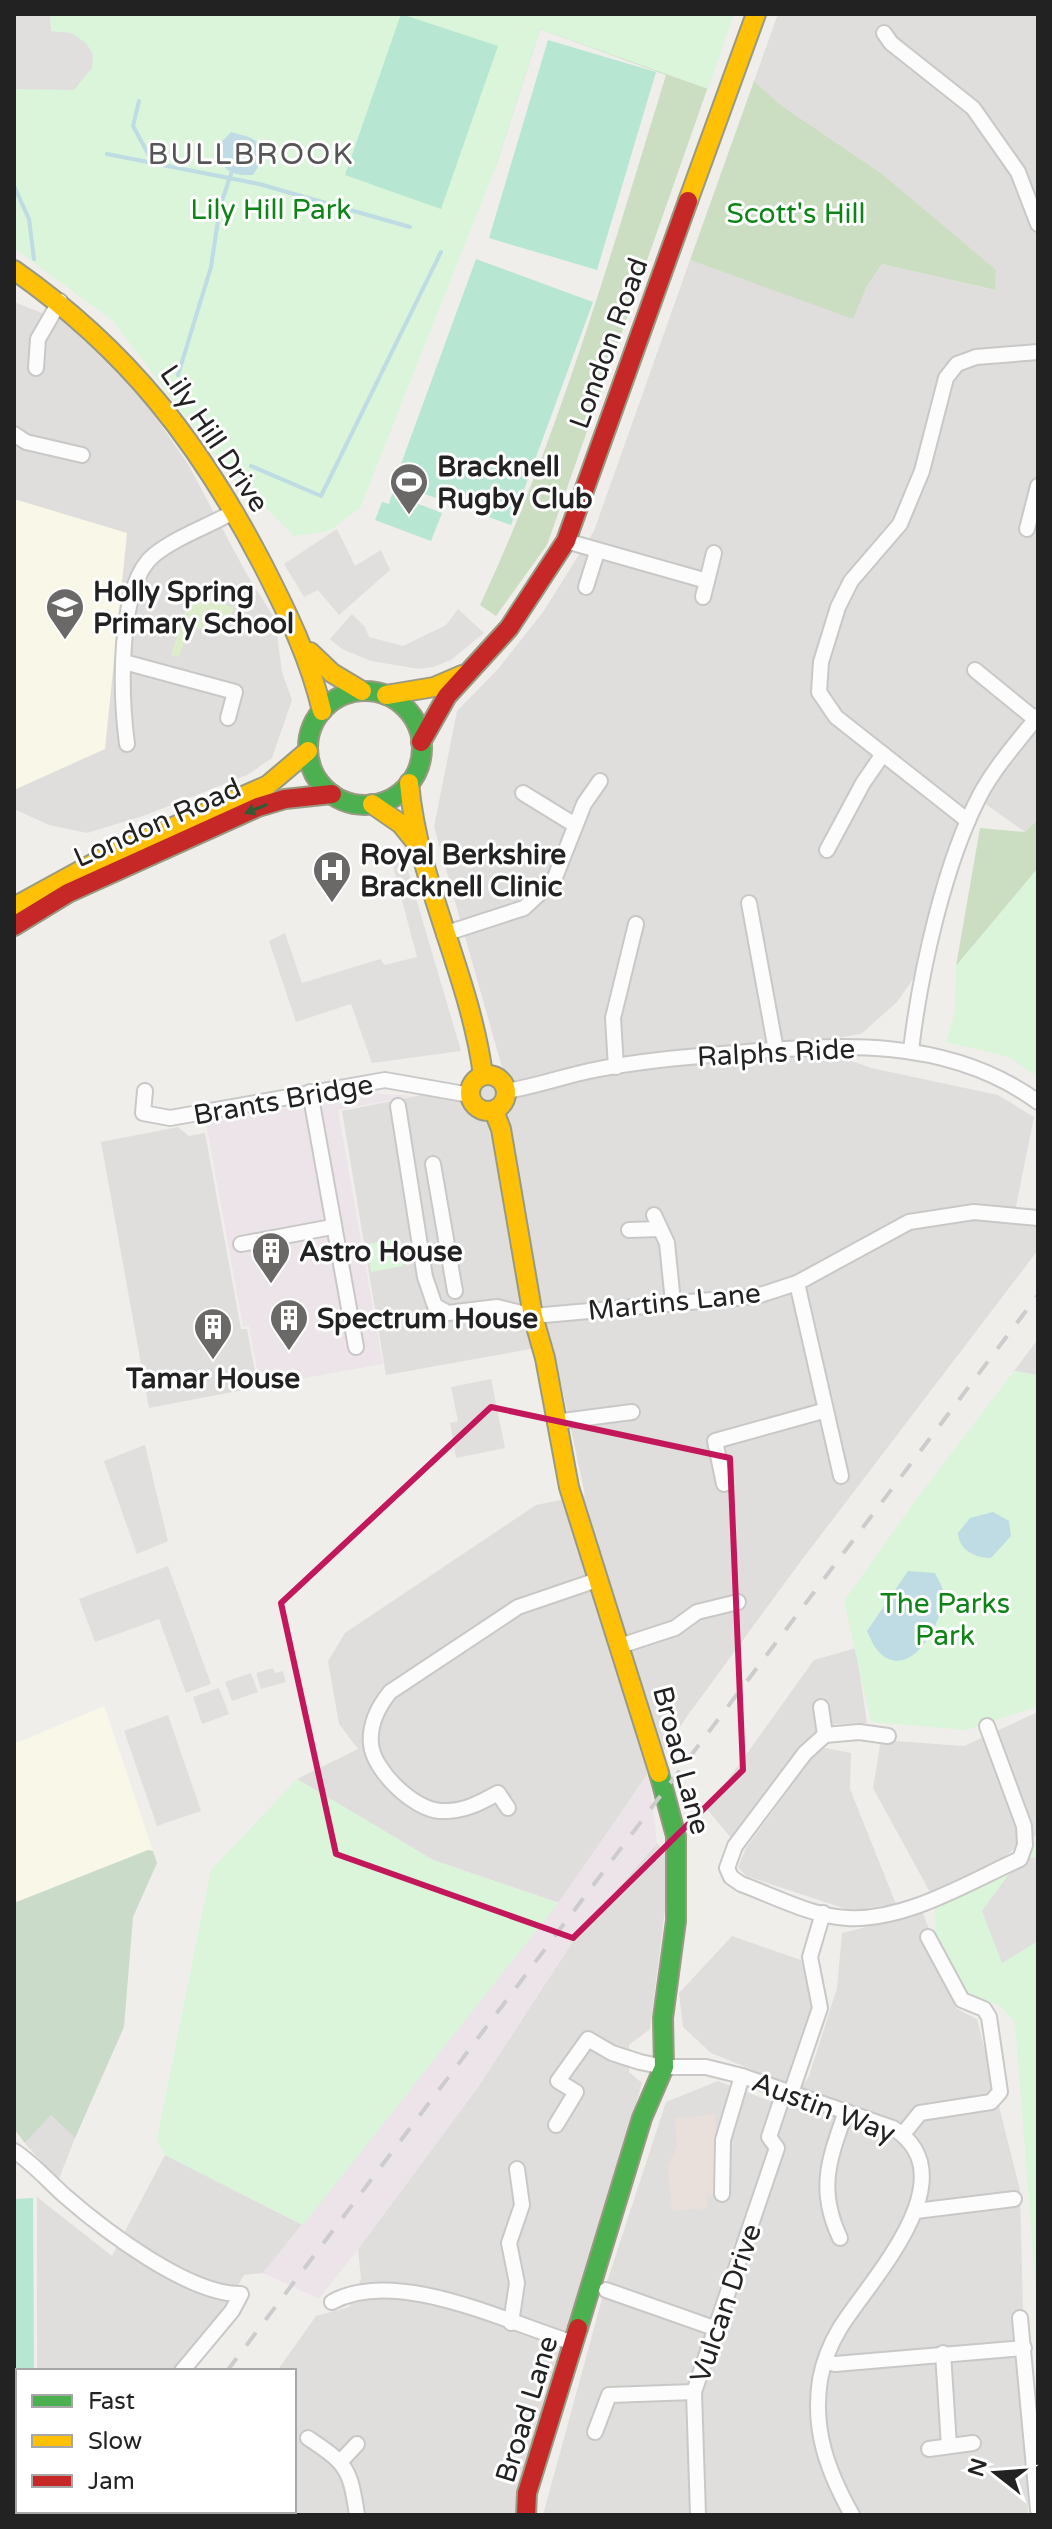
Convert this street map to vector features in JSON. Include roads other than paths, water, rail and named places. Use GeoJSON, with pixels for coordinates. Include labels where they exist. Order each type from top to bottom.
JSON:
{"type":"FeatureCollection","features":[{"type":"Feature","properties":{"kind":"street","name":"London Road"},"geometry":{"type":"LineString","coordinates":[[421,742],[447,696],[514,622],[566,541],[756,14]]}},
{"type":"Feature","properties":{"kind":"street"},"geometry":{"type":"LineString","coordinates":[[884,33],[891,43],[973,108],[1018,172],[1038,224]]}},
{"type":"Feature","properties":{"kind":"street","name":"Lily Hill Drive"},"geometry":{"type":"LineString","coordinates":[[14,270],[60,301],[115,348],[163,402],[235,511],[298,636],[314,673],[322,711]]}},
{"type":"Feature","properties":{"kind":"street"},"geometry":{"type":"LineString","coordinates":[[36,368],[38,339],[60,301]]}},
{"type":"Feature","properties":{"kind":"street"},"geometry":{"type":"LineString","coordinates":[[968,821],[836,717],[819,692],[821,662],[838,607],[851,581],[900,524],[922,471],[946,378],[957,364],[976,357],[1038,350]]}},
{"type":"Feature","properties":{"kind":"street"},"geometry":{"type":"LineString","coordinates":[[14,434],[26,442],[82,455]]}},
{"type":"Feature","properties":{"kind":"street"},"geometry":{"type":"LineString","coordinates":[[1027,529],[1038,486]]}},
{"type":"Feature","properties":{"kind":"street"},"geometry":{"type":"LineString","coordinates":[[127,744],[121,697],[132,586],[153,556],[235,511]]}},
{"type":"Feature","properties":{"kind":"street"},"geometry":{"type":"LineString","coordinates":[[566,541],[707,581]]}},
{"type":"Feature","properties":{"kind":"street"},"geometry":{"type":"LineString","coordinates":[[586,587],[597,552]]}},
{"type":"Feature","properties":{"kind":"street"},"geometry":{"type":"LineString","coordinates":[[703,597],[714,553]]}},
{"type":"Feature","properties":{"kind":"street","name":"Lily Hill Drive"},"geometry":{"type":"LineString","coordinates":[[298,636],[321,665],[362,691]]}},
{"type":"Feature","properties":{"kind":"street"},"geometry":{"type":"LineString","coordinates":[[124,662],[235,692],[228,718]]}},
{"type":"Feature","properties":{"kind":"street","name":"London Road"},"geometry":{"type":"LineString","coordinates":[[386,695],[434,687],[472,668]]}},
{"type":"Feature","properties":{"kind":"street"},"geometry":{"type":"LineString","coordinates":[[911,1050],[926,958],[968,821],[981,793],[1037,718],[975,670]]}},
{"type":"Feature","properties":{"kind":"street"},"geometry":{"type":"LineString","coordinates":[[409,783],[388,800],[372,804],[353,803],[332,794],[316,777],[308,751],[314,723],[322,711],[342,696],[362,691],[386,695],[412,714],[421,742],[409,783],[411,816],[444,934],[478,1036],[483,1075]]}},
{"type":"Feature","properties":{"kind":"street","name":"London Road"},"geometry":{"type":"LineString","coordinates":[[14,907],[107,856],[268,785],[308,751]]}},
{"type":"Feature","properties":{"kind":"street"},"geometry":{"type":"LineString","coordinates":[[827,850],[863,783],[883,754]]}},
{"type":"Feature","properties":{"kind":"street"},"geometry":{"type":"LineString","coordinates":[[444,934],[524,908],[554,880],[575,825],[600,781]]}},
{"type":"Feature","properties":{"kind":"street"},"geometry":{"type":"LineString","coordinates":[[523,793],[575,825]]}},
{"type":"Feature","properties":{"kind":"street","name":"London Road"},"geometry":{"type":"LineString","coordinates":[[14,926],[80,887],[258,807],[285,799],[332,794]]}},
{"type":"Feature","properties":{"kind":"street"},"geometry":{"type":"LineString","coordinates":[[372,804],[401,824],[419,846]]}},
{"type":"Feature","properties":{"kind":"street"},"geometry":{"type":"LineString","coordinates":[[749,903],[776,1050]]}},
{"type":"Feature","properties":{"kind":"street"},"geometry":{"type":"LineString","coordinates":[[616,1067],[613,1018],[636,924]]}},
{"type":"Feature","properties":{"kind":"street","name":"Ralphs Ride"},"geometry":{"type":"LineString","coordinates":[[506,1091],[616,1067],[776,1050],[864,1046],[911,1050],[991,1075],[1038,1102]]}},
{"type":"Feature","properties":{"kind":"street"},"geometry":{"type":"LineString","coordinates":[[483,1075],[495,1076],[506,1091],[505,1101],[494,1111],[478,1109],[470,1095],[473,1083],[483,1075]]}},
{"type":"Feature","properties":{"kind":"street","name":"Brants Bridge"},"geometry":{"type":"LineString","coordinates":[[145,1091],[143,1113],[170,1118],[385,1080],[470,1095]]}},
{"type":"Feature","properties":{"kind":"street"},"geometry":{"type":"LineString","coordinates":[[310,1092],[356,1347]]}},
{"type":"Feature","properties":{"kind":"street"},"geometry":{"type":"LineString","coordinates":[[398,1106],[445,1234],[455,1291]]}},
{"type":"Feature","properties":{"kind":"street","name":"Broad Lane"},"geometry":{"type":"LineString","coordinates":[[494,1111],[501,1129],[533,1316],[545,1358],[569,1487],[656,1755],[676,1836],[676,1921],[663,2018],[664,2067],[642,2118],[527,2493],[526,2515]]}},
{"type":"Feature","properties":{"kind":"street"},"geometry":{"type":"LineString","coordinates":[[420,1160],[419,1237],[445,1234]]}},
{"type":"Feature","properties":{"kind":"street","name":"Martins Lane"},"geometry":{"type":"LineString","coordinates":[[419,1237],[435,1306],[448,1313],[497,1307],[533,1316],[757,1296],[797,1283],[909,1222],[974,1212],[1038,1218]]}},
{"type":"Feature","properties":{"kind":"street"},"geometry":{"type":"LineString","coordinates":[[654,1215],[667,1243],[673,1302]]}},
{"type":"Feature","properties":{"kind":"street"},"geometry":{"type":"LineString","coordinates":[[241,1244],[332,1227]]}},
{"type":"Feature","properties":{"kind":"street"},"geometry":{"type":"LineString","coordinates":[[629,1230],[660,1229]]}},
{"type":"Feature","properties":{"kind":"street"},"geometry":{"type":"LineString","coordinates":[[797,1283],[823,1411],[841,1476]]}},
{"type":"Feature","properties":{"kind":"street"},"geometry":{"type":"LineString","coordinates":[[724,1484],[715,1441],[823,1411]]}},
{"type":"Feature","properties":{"kind":"street"},"geometry":{"type":"LineString","coordinates":[[555,1422],[632,1412]]}},
{"type":"Feature","properties":{"kind":"street"},"geometry":{"type":"LineString","coordinates":[[508,1808],[498,1793],[467,1810],[436,1811],[408,1797],[380,1765],[371,1746],[378,1707],[390,1692],[518,1607],[597,1580]]}},
{"type":"Feature","properties":{"kind":"street"},"geometry":{"type":"LineString","coordinates":[[620,1646],[675,1628],[697,1612],[738,1602]]}},
{"type":"Feature","properties":{"kind":"street"},"geometry":{"type":"LineString","coordinates":[[821,1707],[825,1735]]}},
{"type":"Feature","properties":{"kind":"street"},"geometry":{"type":"LineString","coordinates":[[888,1736],[859,1732],[825,1735],[805,1753],[735,1846],[727,1868],[731,1877],[741,1884],[823,1913],[845,1918],[878,1917],[945,1893],[1020,1859],[1025,1845],[1024,1826],[987,1726]]}},
{"type":"Feature","properties":{"kind":"street"},"geometry":{"type":"LineString","coordinates":[[787,2095],[820,2008],[810,1957],[823,1913]]}},
{"type":"Feature","properties":{"kind":"street"},"geometry":{"type":"LineString","coordinates":[[903,2134],[920,2113],[991,2102],[1000,2092],[989,2017],[984,2009],[962,2000],[928,1937]]}},
{"type":"Feature","properties":{"kind":"street","name":"Austin Way"},"geometry":{"type":"LineString","coordinates":[[556,2125],[576,2092],[558,2081],[588,2039],[612,2053],[664,2067],[706,2067],[742,2076],[787,2095],[846,2111],[903,2134],[914,2148],[921,2172],[916,2211],[898,2246],[838,2331],[820,2379],[818,2430],[830,2475],[852,2515]]}},
{"type":"Feature","properties":{"kind":"street"},"geometry":{"type":"LineString","coordinates":[[722,2194],[723,2140],[742,2076]]}},
{"type":"Feature","properties":{"kind":"street","name":"Vulcan Drive"},"geometry":{"type":"LineString","coordinates":[[698,2515],[694,2392],[777,2148],[769,2137],[787,2095]]}},
{"type":"Feature","properties":{"kind":"street"},"geometry":{"type":"LineString","coordinates":[[840,2238],[831,2218],[825,2182],[846,2111]]}},
{"type":"Feature","properties":{"kind":"street"},"geometry":{"type":"LineString","coordinates":[[14,2151],[66,2197],[175,2273],[226,2294],[241,2294],[232,2311],[184,2369]]}},
{"type":"Feature","properties":{"kind":"street"},"geometry":{"type":"LineString","coordinates":[[511,2323],[517,2283],[509,2243],[522,2205],[517,2169]]}},
{"type":"Feature","properties":{"kind":"street"},"geometry":{"type":"LineString","coordinates":[[916,2211],[1014,2199]]}},
{"type":"Feature","properties":{"kind":"street"},"geometry":{"type":"LineString","coordinates":[[606,2290],[714,2328]]}},
{"type":"Feature","properties":{"kind":"street"},"geometry":{"type":"LineString","coordinates":[[332,2302],[351,2292],[403,2291],[574,2343]]}},
{"type":"Feature","properties":{"kind":"street"},"geometry":{"type":"LineString","coordinates":[[1020,2318],[1038,2510]]}},
{"type":"Feature","properties":{"kind":"street"},"geometry":{"type":"LineString","coordinates":[[826,2362],[835,2364],[1024,2348]]}},
{"type":"Feature","properties":{"kind":"street"},"geometry":{"type":"LineString","coordinates":[[943,2353],[949,2446]]}},
{"type":"Feature","properties":{"kind":"street"},"geometry":{"type":"LineString","coordinates":[[595,2432],[609,2395],[694,2392]]}},
{"type":"Feature","properties":{"kind":"street"},"geometry":{"type":"LineString","coordinates":[[308,2438],[342,2460],[353,2490],[357,2515]]}},
{"type":"Feature","properties":{"kind":"street"},"geometry":{"type":"LineString","coordinates":[[929,2449],[973,2443]]}},
{"type":"Feature","properties":{"kind":"street"},"geometry":{"type":"LineString","coordinates":[[342,2460],[357,2444]]}},
{"type":"Feature","properties":{"kind":"water"},"geometry":{"type":"Polygon","coordinates":[[[231,132],[265,146],[263,159],[253,175],[232,173],[218,156],[215,149],[231,132]]]}},
{"type":"Feature","properties":{"kind":"water"},"geometry":{"type":"Polygon","coordinates":[[[993,1512],[1009,1521],[1011,1536],[991,1558],[974,1555],[961,1544],[958,1533],[970,1518],[993,1512]]]}},
{"type":"Feature","properties":{"kind":"water"},"geometry":{"type":"Polygon","coordinates":[[[908,1571],[935,1573],[942,1589],[942,1603],[925,1643],[904,1660],[892,1660],[878,1651],[867,1631],[908,1571]]]}},
{"type":"Feature","properties":{"kind":"waterway"},"geometry":{"type":"LineString","coordinates":[[139,101],[133,126],[152,161]]}},
{"type":"Feature","properties":{"kind":"waterway"},"geometry":{"type":"LineString","coordinates":[[107,154],[259,184],[410,227]]}},
{"type":"Feature","properties":{"kind":"waterway"},"geometry":{"type":"LineString","coordinates":[[178,375],[211,267],[220,207],[231,174]]}},
{"type":"Feature","properties":{"kind":"waterway"},"geometry":{"type":"LineString","coordinates":[[14,186],[29,219],[34,259]]}},
{"type":"Feature","properties":{"kind":"waterway"},"geometry":{"type":"LineString","coordinates":[[251,466],[321,496],[441,252]]}},
{"type":"Feature","properties":{"kind":"railway"},"geometry":{"type":"LineString","coordinates":[[229,2369],[1038,1295]]}},
{"type":"Feature","properties":{"kind":"place","name":"Bracknell Rugby Club"},"geometry":{"type":"Point","coordinates":[409,516]}},
{"type":"Feature","properties":{"kind":"place","name":"Holly Spring Primary School"},"geometry":{"type":"Point","coordinates":[65,641]}},
{"type":"Feature","properties":{"kind":"place","name":"Royal Berkshire Bracknell Clinic"},"geometry":{"type":"Point","coordinates":[332,904]}},
{"type":"Feature","properties":{"kind":"place","name":"Astro House"},"geometry":{"type":"Point","coordinates":[271,1285]}},
{"type":"Feature","properties":{"kind":"place","name":"Spectrum House"},"geometry":{"type":"Point","coordinates":[289,1352]}},
{"type":"Feature","properties":{"kind":"place","name":"Tamar House"},"geometry":{"type":"Point","coordinates":[213,1361]}},
{"type":"Feature","properties":{"kind":"district","name":"BULLBROOK"},"geometry":{"type":"Point","coordinates":[251,154]}},
{"type":"Feature","properties":{"kind":"park label","name":"Lily Hill Park"},"geometry":{"type":"Point","coordinates":[271,209]}},
{"type":"Feature","properties":{"kind":"park label","name":"Scott's Hill"},"geometry":{"type":"Point","coordinates":[796,213]}},
{"type":"Feature","properties":{"kind":"park label","name":"The Parks Park"},"geometry":{"type":"Point","coordinates":[945,1619]}}]}
